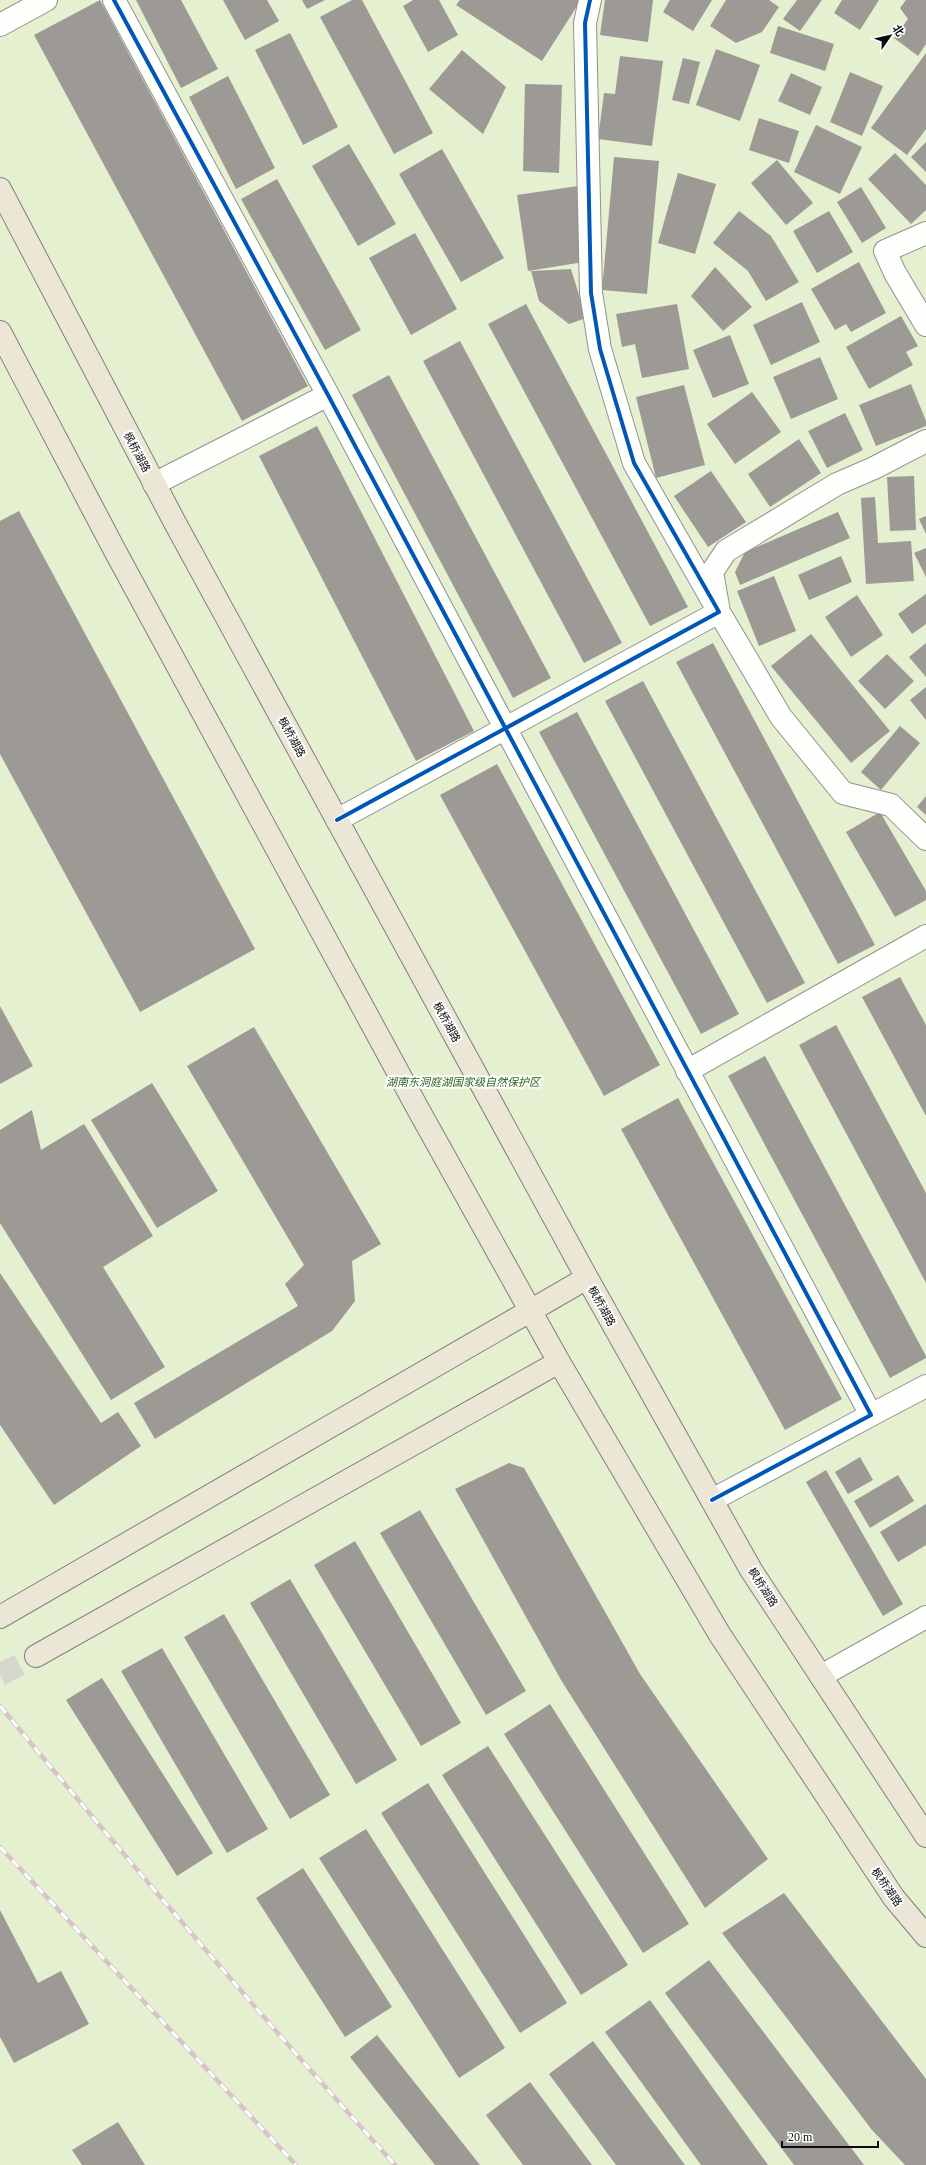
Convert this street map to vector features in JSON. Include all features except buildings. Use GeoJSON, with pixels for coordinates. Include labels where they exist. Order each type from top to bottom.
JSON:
{"type":"FeatureCollection","features":[{"type":"Feature","properties":{"kind":"main road","name":"枫桥湖路"},"geometry":{"type":"LineString","coordinates":[[0,189],[154,484],[587,1278],[751,1570],[926,1836]]}},
{"type":"Feature","properties":{"kind":"main road","name":"枫桥湖路"},"geometry":{"type":"LineString","coordinates":[[0,332],[114,549],[406,1088],[560,1362],[720,1635],[894,1898],[926,1936]]}},
{"type":"Feature","properties":{"kind":"main road"},"geometry":{"type":"LineString","coordinates":[[0,1617],[587,1278]]}},
{"type":"Feature","properties":{"kind":"main road"},"geometry":{"type":"LineString","coordinates":[[36,1656],[560,1362]]}},
{"type":"Feature","properties":{"kind":"street"},"geometry":{"type":"LineString","coordinates":[[0,25],[46,0]]}},
{"type":"Feature","properties":{"kind":"street"},"geometry":{"type":"LineString","coordinates":[[114,0],[328,395],[871,1415]]}},
{"type":"Feature","properties":{"kind":"street"},"geometry":{"type":"LineString","coordinates":[[590,0],[585,23],[591,293],[600,348],[634,463],[780,717],[843,793],[890,804],[926,838]]}},
{"type":"Feature","properties":{"kind":"street"},"geometry":{"type":"LineString","coordinates":[[926,233],[885,251],[895,273],[926,325]]}},
{"type":"Feature","properties":{"kind":"street"},"geometry":{"type":"LineString","coordinates":[[154,484],[328,395]]}},
{"type":"Feature","properties":{"kind":"street"},"geometry":{"type":"LineString","coordinates":[[719,612],[712,572],[726,551],[837,484],[874,468],[926,441]]}},
{"type":"Feature","properties":{"kind":"street"},"geometry":{"type":"LineString","coordinates":[[337,820],[719,612]]}},
{"type":"Feature","properties":{"kind":"street"},"geometry":{"type":"LineString","coordinates":[[687,1071],[926,936]]}},
{"type":"Feature","properties":{"kind":"street"},"geometry":{"type":"LineString","coordinates":[[712,1500],[926,1386]]}},
{"type":"Feature","properties":{"kind":"street"},"geometry":{"type":"LineString","coordinates":[[821,1676],[923,1625]]}},
{"type":"Feature","properties":{"kind":"green space","name":"湖南东洞庭湖国家级自然保护区"},"geometry":{"type":"Polygon","coordinates":[[[0,0],[926,0],[926,2165],[0,2165],[0,0]]]}},
{"type":"Feature","properties":{"kind":"tunnel"},"geometry":{"type":"LineString","coordinates":[[0,1675],[36,1656]]}},
{"type":"Feature","properties":{"kind":"railway"},"geometry":{"type":"LineString","coordinates":[[0,1706],[195,1938],[395,2165]]}},
{"type":"Feature","properties":{"kind":"railway"},"geometry":{"type":"LineString","coordinates":[[0,1847],[296,2165]]}},
{"type":"Feature","properties":{"kind":"cycle path"},"geometry":{"type":"LineString","coordinates":[[114,0],[328,395],[871,1415],[712,1500]]}},
{"type":"Feature","properties":{"kind":"cycle path"},"geometry":{"type":"LineString","coordinates":[[337,820],[719,612],[634,463],[600,349],[591,293],[585,23],[590,0]]}}]}
